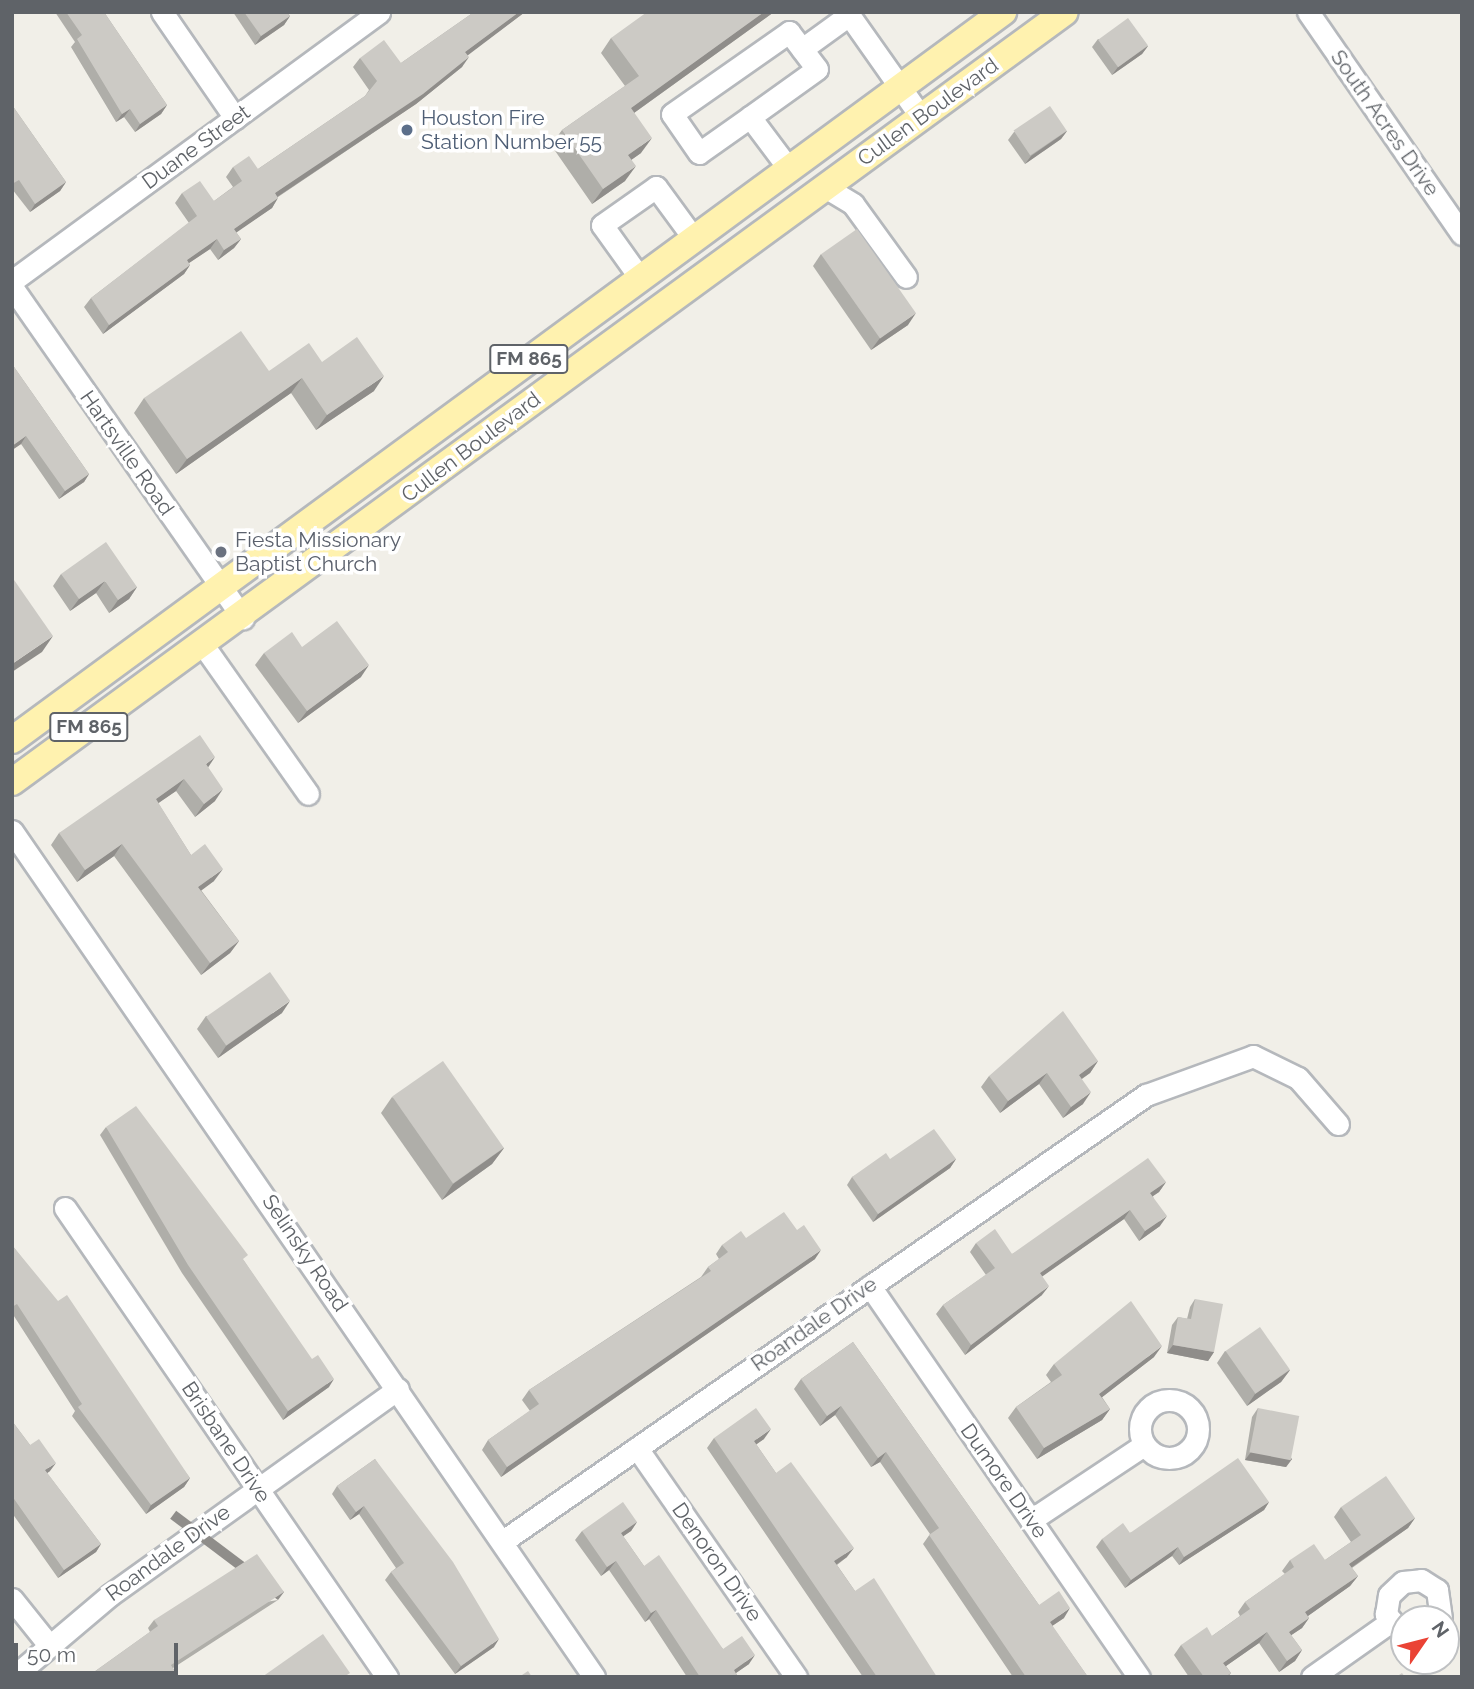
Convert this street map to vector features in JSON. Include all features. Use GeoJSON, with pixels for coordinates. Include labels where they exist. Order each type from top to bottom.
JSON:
{"type":"FeatureCollection","features":[{"type":"Feature","properties":{"kind":"main road","name":"Cullen Boulevard"},"geometry":{"type":"LineString","coordinates":[[12,740],[438,424],[1003,12]]}},
{"type":"Feature","properties":{"kind":"main road","name":"Cullen Boulevard"},"geometry":{"type":"LineString","coordinates":[[12,782],[243,618],[459,455],[1065,12]]}},
{"type":"Feature","properties":{"kind":"main road"},"geometry":{"type":"LineString","coordinates":[[647,273],[673,299]]}},
{"type":"Feature","properties":{"kind":"main road"},"geometry":{"type":"LineString","coordinates":[[438,424],[459,455]]}},
{"type":"Feature","properties":{"kind":"street"},"geometry":{"type":"LineString","coordinates":[[162,12],[235,118]]}},
{"type":"Feature","properties":{"kind":"street","name":"Duane Street"},"geometry":{"type":"LineString","coordinates":[[12,281],[379,12]]}},
{"type":"Feature","properties":{"kind":"street","name":"South Acres Drive"},"geometry":{"type":"LineString","coordinates":[[1308,12],[1462,234]]}},
{"type":"Feature","properties":{"kind":"street"},"geometry":{"type":"LineString","coordinates":[[802,49],[848,14],[921,117]]}},
{"type":"Feature","properties":{"kind":"street"},"geometry":{"type":"LineString","coordinates":[[789,32],[817,69],[750,117],[699,153],[672,114],[789,32]]}},
{"type":"Feature","properties":{"kind":"street"},"geometry":{"type":"LineString","coordinates":[[750,117],[789,169]]}},
{"type":"Feature","properties":{"kind":"street"},"geometry":{"type":"LineString","coordinates":[[647,273],[602,225],[656,187],[694,239]]}},
{"type":"Feature","properties":{"kind":"street"},"geometry":{"type":"LineString","coordinates":[[825,187],[853,204],[906,277]]}},
{"type":"Feature","properties":{"kind":"street","name":"Hartsville Road"},"geometry":{"type":"LineString","coordinates":[[12,287],[218,586],[243,618]]}},
{"type":"Feature","properties":{"kind":"street"},"geometry":{"type":"LineString","coordinates":[[203,645],[308,794]]}},
{"type":"Feature","properties":{"kind":"street","name":"Selinsky Road"},"geometry":{"type":"LineString","coordinates":[[12,831],[503,1541],[594,1677]]}},
{"type":"Feature","properties":{"kind":"street","name":"Roandale Drive"},"geometry":{"type":"LineString","coordinates":[[503,1541],[1126,1108],[1179,1079],[1253,1056],[1298,1078],[1338,1124]]}},
{"type":"Feature","properties":{"kind":"street","name":"Brisbane Drive"},"geometry":{"type":"LineString","coordinates":[[65,1208],[387,1677]]}},
{"type":"Feature","properties":{"kind":"street","name":"Dumore Drive"},"geometry":{"type":"LineString","coordinates":[[870,1286],[1139,1677]]}},
{"type":"Feature","properties":{"kind":"street","name":"Roandale Drive"},"geometry":{"type":"LineString","coordinates":[[13,1677],[48,1644],[258,1488],[398,1389]]}},
{"type":"Feature","properties":{"kind":"street"},"geometry":{"type":"LineString","coordinates":[[1031,1520],[1144,1445]]}},
{"type":"Feature","properties":{"kind":"street","name":"Denoron Drive"},"geometry":{"type":"LineString","coordinates":[[637,1448],[796,1677]]}},
{"type":"Feature","properties":{"kind":"street"},"geometry":{"type":"LineString","coordinates":[[1391,1605],[1389,1595],[1412,1580],[1437,1590],[1439,1605]]}},
{"type":"Feature","properties":{"kind":"street"},"geometry":{"type":"LineString","coordinates":[[12,1599],[48,1644]]}},
{"type":"Feature","properties":{"kind":"street"},"geometry":{"type":"LineString","coordinates":[[1312,1677],[1390,1632]]}},
{"type":"Feature","properties":{"kind":"building"},"geometry":{"type":"Polygon","coordinates":[[[66,12],[104,12],[167,105],[140,124],[130,109],[122,114],[77,39],[82,35],[66,12]]]}},
{"type":"Feature","properties":{"kind":"building"},"geometry":{"type":"Polygon","coordinates":[[[244,12],[287,12],[290,16],[261,36],[244,12]]]}},
{"type":"Feature","properties":{"kind":"building"},"geometry":{"type":"Polygon","coordinates":[[[474,12],[519,12],[465,52],[469,57],[423,94],[275,193],[278,198],[234,229],[241,239],[224,250],[217,239],[187,260],[190,265],[109,325],[91,298],[197,216],[182,193],[200,181],[214,201],[242,181],[233,167],[249,156],[258,169],[365,96],[377,81],[360,58],[384,40],[401,63],[474,12]]]}},
{"type":"Feature","properties":{"kind":"building"},"geometry":{"type":"Polygon","coordinates":[[[647,12],[764,12],[631,108],[652,138],[628,155],[636,166],[603,189],[562,130],[639,76],[611,38],[647,12]]]}},
{"type":"Feature","properties":{"kind":"building"},"geometry":{"type":"Polygon","coordinates":[[[1128,18],[1148,46],[1118,67],[1098,40],[1128,18]]]}},
{"type":"Feature","properties":{"kind":"building"},"geometry":{"type":"Polygon","coordinates":[[[12,105],[66,182],[35,204],[19,180],[12,184],[12,105]]]}},
{"type":"Feature","properties":{"kind":"building"},"geometry":{"type":"Polygon","coordinates":[[[1050,106],[1067,131],[1030,155],[1014,131],[1050,106]]]}},
{"type":"Feature","properties":{"kind":"building"},"geometry":{"type":"Polygon","coordinates":[[[857,229],[916,313],[880,339],[821,254],[857,229]]]}},
{"type":"Feature","properties":{"kind":"building"},"geometry":{"type":"Polygon","coordinates":[[[241,331],[269,371],[309,343],[322,362],[357,337],[384,376],[327,415],[302,378],[187,459],[144,398],[241,331]]]}},
{"type":"Feature","properties":{"kind":"building"},"geometry":{"type":"Polygon","coordinates":[[[12,364],[89,474],[65,491],[26,436],[12,446],[12,364]]]}},
{"type":"Feature","properties":{"kind":"building"},"geometry":{"type":"Polygon","coordinates":[[[106,542],[137,587],[118,600],[105,581],[79,599],[61,574],[106,542]]]}},
{"type":"Feature","properties":{"kind":"building"},"geometry":{"type":"Polygon","coordinates":[[[12,577],[53,636],[12,664],[12,577]]]}},
{"type":"Feature","properties":{"kind":"building"},"geometry":{"type":"Polygon","coordinates":[[[337,621],[369,665],[307,711],[264,653],[292,632],[302,647],[337,621]]]}},
{"type":"Feature","properties":{"kind":"building"},"geometry":{"type":"Polygon","coordinates":[[[200,735],[215,757],[206,764],[223,789],[204,804],[184,779],[156,799],[191,855],[205,844],[223,869],[198,887],[239,941],[210,963],[122,844],[85,870],[59,833],[200,735]]]}},
{"type":"Feature","properties":{"kind":"building"},"geometry":{"type":"Polygon","coordinates":[[[270,972],[290,1001],[226,1045],[206,1017],[270,972]]]}},
{"type":"Feature","properties":{"kind":"building"},"geometry":{"type":"Polygon","coordinates":[[[1063,1011],[1098,1061],[1079,1075],[1091,1092],[1071,1107],[1047,1073],[1008,1101],[989,1076],[1063,1011]]]}},
{"type":"Feature","properties":{"kind":"building"},"geometry":{"type":"Polygon","coordinates":[[[443,1061],[504,1148],[453,1183],[392,1097],[443,1061]]]}},
{"type":"Feature","properties":{"kind":"building"},"geometry":{"type":"Polygon","coordinates":[[[136,1106],[248,1255],[243,1259],[312,1359],[318,1355],[334,1379],[288,1411],[188,1265],[106,1127],[136,1106]]]}},
{"type":"Feature","properties":{"kind":"building"},"geometry":{"type":"Polygon","coordinates":[[[934,1129],[956,1159],[878,1214],[852,1177],[886,1153],[890,1159],[934,1129]]]}},
{"type":"Feature","properties":{"kind":"building"},"geometry":{"type":"Polygon","coordinates":[[[1148,1158],[1166,1182],[1150,1193],[1167,1216],[1145,1231],[1130,1210],[1040,1273],[1049,1286],[971,1345],[943,1305],[995,1268],[976,1243],[995,1229],[1012,1254],[1148,1158]]]}},
{"type":"Feature","properties":{"kind":"building"},"geometry":{"type":"Polygon","coordinates":[[[784,1212],[797,1230],[804,1225],[821,1250],[507,1467],[488,1440],[539,1404],[529,1390],[711,1271],[708,1267],[728,1252],[722,1245],[741,1231],[746,1238],[784,1212]]]}},
{"type":"Feature","properties":{"kind":"building"},"geometry":{"type":"Polygon","coordinates":[[[12,1245],[58,1301],[67,1295],[190,1478],[151,1505],[78,1407],[82,1404],[17,1304],[12,1307],[12,1245]]]}},
{"type":"Feature","properties":{"kind":"building"},"geometry":{"type":"Polygon","coordinates":[[[1195,1299],[1223,1304],[1214,1352],[1173,1345],[1178,1317],[1191,1319],[1195,1299]]]}},
{"type":"Feature","properties":{"kind":"building"},"geometry":{"type":"Polygon","coordinates":[[[1131,1301],[1162,1346],[1099,1394],[1110,1409],[1044,1448],[1016,1407],[1062,1375],[1054,1364],[1131,1301]]]}},
{"type":"Feature","properties":{"kind":"building"},"geometry":{"type":"Polygon","coordinates":[[[1260,1327],[1290,1370],[1255,1394],[1226,1351],[1260,1327]]]}},
{"type":"Feature","properties":{"kind":"building"},"geometry":{"type":"Polygon","coordinates":[[[853,1342],[1039,1605],[1059,1591],[1070,1608],[1050,1622],[1088,1677],[1026,1677],[929,1535],[939,1528],[886,1452],[878,1458],[841,1406],[827,1416],[801,1379],[853,1342]]]}},
{"type":"Feature","properties":{"kind":"building"},"geometry":{"type":"Polygon","coordinates":[[[756,1408],[771,1429],[754,1441],[776,1473],[791,1462],[854,1548],[834,1561],[855,1591],[874,1578],[937,1677],[877,1677],[714,1438],[756,1408]]]}},
{"type":"Feature","properties":{"kind":"building"},"geometry":{"type":"Polygon","coordinates":[[[1258,1408],[1299,1416],[1291,1460],[1249,1452],[1258,1408]]]}},
{"type":"Feature","properties":{"kind":"building"},"geometry":{"type":"Polygon","coordinates":[[[12,1421],[30,1445],[39,1439],[56,1463],[45,1470],[101,1544],[64,1570],[12,1496],[12,1421]]]}},
{"type":"Feature","properties":{"kind":"building"},"geometry":{"type":"Polygon","coordinates":[[[1238,1458],[1269,1502],[1184,1557],[1178,1547],[1131,1580],[1102,1539],[1123,1523],[1130,1533],[1238,1458]]]}},
{"type":"Feature","properties":{"kind":"building"},"geometry":{"type":"Polygon","coordinates":[[[375,1459],[453,1562],[499,1639],[461,1666],[391,1572],[404,1563],[364,1506],[356,1512],[337,1486],[375,1459]]]}},
{"type":"Feature","properties":{"kind":"building"},"geometry":{"type":"Polygon","coordinates":[[[1386,1476],[1415,1518],[1349,1564],[1358,1576],[1305,1612],[1309,1618],[1289,1632],[1302,1650],[1287,1661],[1267,1632],[1223,1663],[1231,1673],[1225,1677],[1204,1677],[1181,1645],[1207,1627],[1212,1636],[1250,1609],[1245,1602],[1294,1567],[1290,1560],[1314,1544],[1325,1560],[1361,1535],[1341,1507],[1386,1476]]]}},
{"type":"Feature","properties":{"kind":"building"},"geometry":{"type":"Polygon","coordinates":[[[623,1502],[637,1522],[621,1533],[644,1566],[659,1555],[723,1649],[742,1636],[755,1655],[734,1670],[738,1677],[700,1677],[656,1610],[651,1613],[616,1561],[607,1567],[582,1531],[623,1502]]]}},
{"type":"Feature","properties":{"kind":"building"},"geometry":{"type":"Polygon","coordinates":[[[257,1554],[284,1592],[171,1665],[175,1672],[168,1677],[87,1677],[158,1626],[154,1620],[257,1554]]]}},
{"type":"Feature","properties":{"kind":"building"},"geometry":{"type":"Polygon","coordinates":[[[323,1634],[350,1673],[344,1677],[262,1677],[323,1634]]]}},
{"type":"Feature","properties":{"kind":"building"},"geometry":{"type":"Polygon","coordinates":[[[528,1671],[532,1677],[519,1677],[528,1671]]]}},
{"type":"Feature","properties":{"kind":"place","name":"Houston Fire Station Number 55"},"geometry":{"type":"Point","coordinates":[407,130]}},
{"type":"Feature","properties":{"kind":"place","name":"Fiesta Missionary Baptist Church"},"geometry":{"type":"Point","coordinates":[221,552]}}]}
